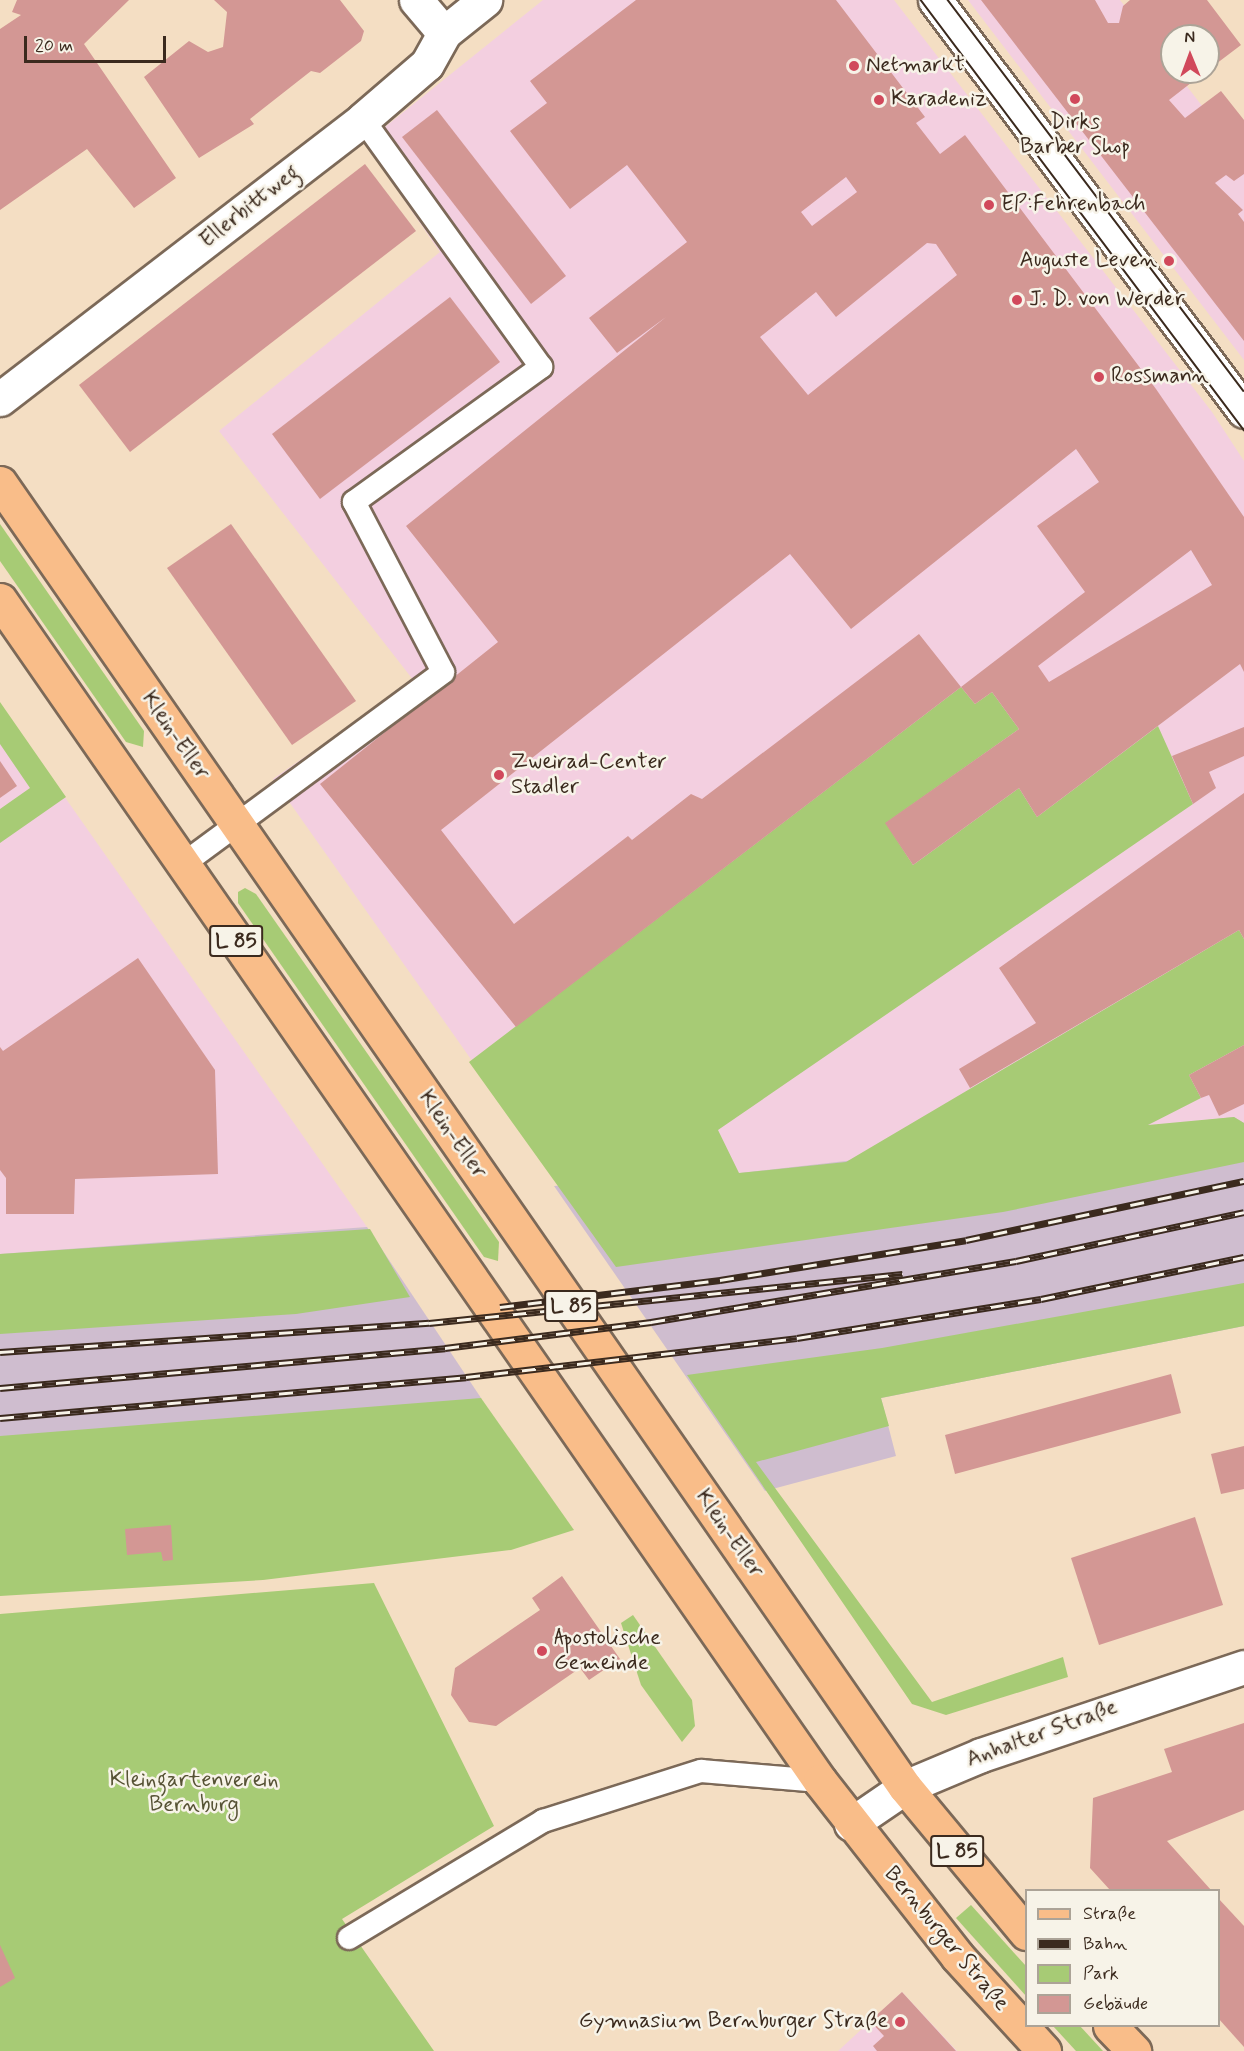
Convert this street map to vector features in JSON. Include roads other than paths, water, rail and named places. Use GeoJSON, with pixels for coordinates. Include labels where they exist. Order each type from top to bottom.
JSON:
{"type":"FeatureCollection","features":[{"type":"Feature","properties":{"kind":"main road","name":"Klein-Eller"},"geometry":{"type":"LineString","coordinates":[[0,483],[905,1787]]}},
{"type":"Feature","properties":{"kind":"main road","name":"L 85"},"geometry":{"type":"LineString","coordinates":[[0,600],[851,1824]]}},
{"type":"Feature","properties":{"kind":"main road","name":"L 85"},"geometry":{"type":"LineString","coordinates":[[905,1787],[1025,1932]]}},
{"type":"Feature","properties":{"kind":"main road","name":"Bernburger Straße"},"geometry":{"type":"LineString","coordinates":[[851,1824],[957,1956],[1044,2051]]}},
{"type":"Feature","properties":{"kind":"main road"},"geometry":{"type":"LineString","coordinates":[[1112,2027],[1134,2051]]}},
{"type":"Feature","properties":{"kind":"street"},"geometry":{"type":"LineString","coordinates":[[416,0],[444,33]]}},
{"type":"Feature","properties":{"kind":"street","name":"Ellerbittweg"},"geometry":{"type":"LineString","coordinates":[[0,399],[363,119],[427,64],[444,33],[486,0]]}},
{"type":"Feature","properties":{"kind":"street"},"geometry":{"type":"LineString","coordinates":[[935,0],[1244,411]]}},
{"type":"Feature","properties":{"kind":"street","name":"Anhalter Straße"},"geometry":{"type":"LineString","coordinates":[[851,1824],[905,1787],[1102,1711],[1244,1667]]}},
{"type":"Feature","properties":{"kind":"lane"},"geometry":{"type":"LineString","coordinates":[[183,864],[443,672],[354,502],[541,367],[363,119]]}},
{"type":"Feature","properties":{"kind":"lane"},"geometry":{"type":"LineString","coordinates":[[350,1938],[543,1821],[701,1771],[820,1781]]}},
{"type":"Feature","properties":{"kind":"tram line"},"geometry":{"type":"LineString","coordinates":[[921,0],[1244,430]]}},
{"type":"Feature","properties":{"kind":"tram line"},"geometry":{"type":"LineString","coordinates":[[948,0],[1244,391]]}},
{"type":"Feature","properties":{"kind":"railway"},"geometry":{"type":"LineString","coordinates":[[500,1307],[720,1280],[966,1240],[1244,1181]]}},
{"type":"Feature","properties":{"kind":"railway"},"geometry":{"type":"LineString","coordinates":[[0,1388],[445,1348],[651,1322],[1016,1261],[1244,1212]]}},
{"type":"Feature","properties":{"kind":"railway"},"geometry":{"type":"LineString","coordinates":[[0,1418],[466,1377],[797,1338],[1041,1299],[1244,1257]]}},
{"type":"Feature","properties":{"kind":"railway"},"geometry":{"type":"LineString","coordinates":[[0,1352],[429,1323],[902,1274]]}},
{"type":"Feature","properties":{"kind":"place","name":"Netmarkt"},"geometry":{"type":"Point","coordinates":[854,66]}},
{"type":"Feature","properties":{"kind":"place","name":"Dirks Barber Shop"},"geometry":{"type":"Point","coordinates":[1075,99]}},
{"type":"Feature","properties":{"kind":"place","name":"Karadeniz"},"geometry":{"type":"Point","coordinates":[879,100]}},
{"type":"Feature","properties":{"kind":"place","name":"EP:Fehrenbach"},"geometry":{"type":"Point","coordinates":[989,205]}},
{"type":"Feature","properties":{"kind":"place","name":"Auguste Leven"},"geometry":{"type":"Point","coordinates":[1169,261]}},
{"type":"Feature","properties":{"kind":"place","name":"J. D. von Werder"},"geometry":{"type":"Point","coordinates":[1017,300]}},
{"type":"Feature","properties":{"kind":"place","name":"Rossmann"},"geometry":{"type":"Point","coordinates":[1099,377]}},
{"type":"Feature","properties":{"kind":"place","name":"Zweirad-Center Stadler"},"geometry":{"type":"Point","coordinates":[499,775]}},
{"type":"Feature","properties":{"kind":"place","name":"Apostolische Gemeinde"},"geometry":{"type":"Point","coordinates":[542,1651]}},
{"type":"Feature","properties":{"kind":"place","name":"Gymnasium Bernburger Straße"},"geometry":{"type":"Point","coordinates":[900,2022]}},
{"type":"Feature","properties":{"kind":"park label","name":"Kleingartenverein Bernburg"},"geometry":{"type":"Point","coordinates":[194,1793]}}]}
